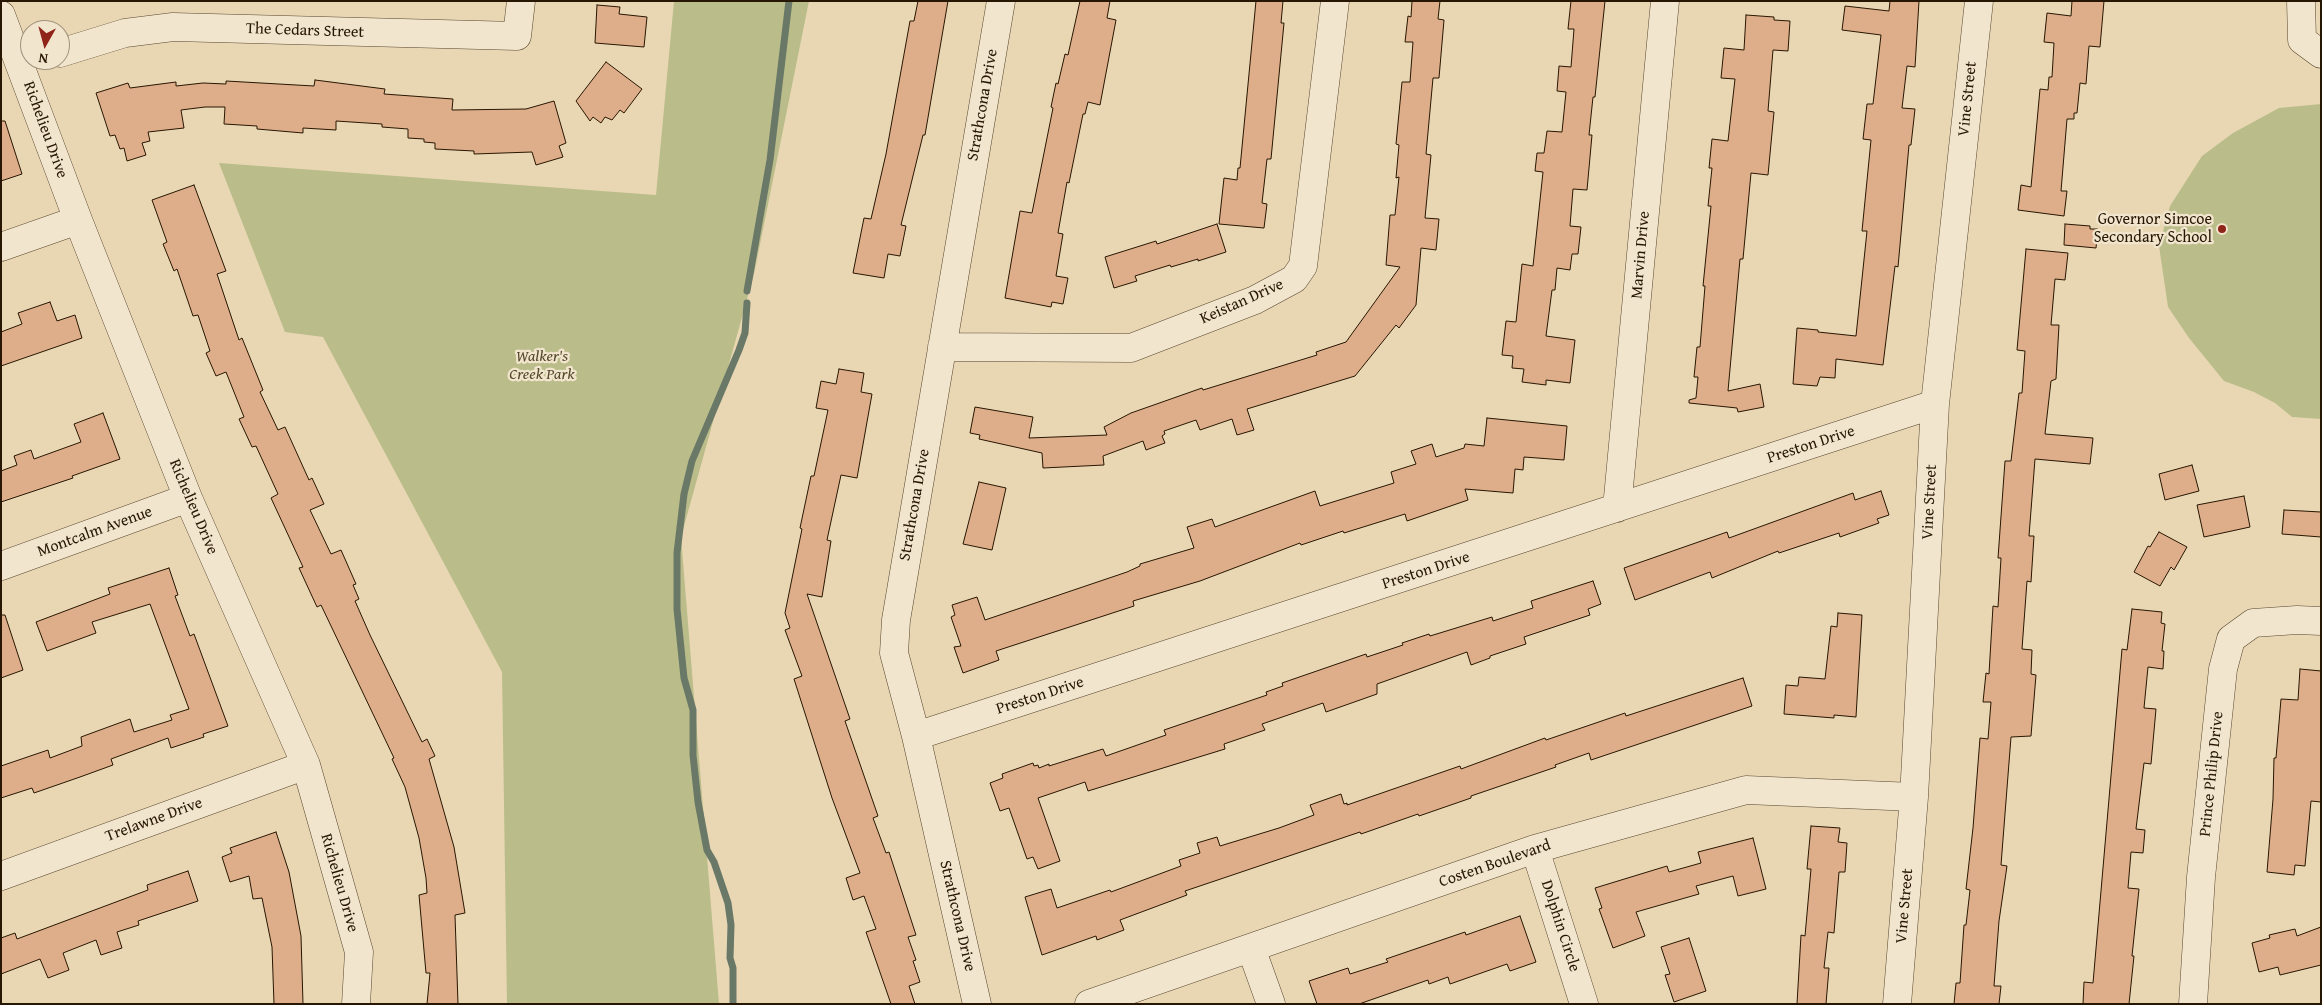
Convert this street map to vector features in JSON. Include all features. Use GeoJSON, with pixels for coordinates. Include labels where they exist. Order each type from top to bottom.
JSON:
{"type":"FeatureCollection","features":[{"type":"Feature","properties":{"kind":"street","name":"The Cedars Street"},"geometry":{"type":"LineString","coordinates":[[70,50],[125,33],[173,27],[518,36],[521,1]]}},
{"type":"Feature","properties":{"kind":"street","name":"Strathcona Drive"},"geometry":{"type":"LineString","coordinates":[[977,1004],[916,736],[894,653],[896,620],[1001,1]]}},
{"type":"Feature","properties":{"kind":"street","name":"Keistan Drive"},"geometry":{"type":"LineString","coordinates":[[942,347],[1132,348],[1255,300],[1294,279],[1303,266],[1335,1]]}},
{"type":"Feature","properties":{"kind":"street","name":"Marvin Drive"},"geometry":{"type":"LineString","coordinates":[[1617,508],[1665,1]]}},
{"type":"Feature","properties":{"kind":"street","name":"Vine Street"},"geometry":{"type":"LineString","coordinates":[[1897,1004],[1914,797],[1935,404],[1979,1]]}},
{"type":"Feature","properties":{"kind":"street"},"geometry":{"type":"LineString","coordinates":[[2301,1],[2302,40],[2321,54]]}},
{"type":"Feature","properties":{"kind":"street","name":"Richelieu Drive"},"geometry":{"type":"LineString","coordinates":[[1,15],[20,47]]}},
{"type":"Feature","properties":{"kind":"street","name":"Richelieu Drive"},"geometry":{"type":"LineString","coordinates":[[31,70],[78,220],[188,498],[306,765],[359,952],[356,1004]]}},
{"type":"Feature","properties":{"kind":"street"},"geometry":{"type":"LineString","coordinates":[[1,247],[78,220]]}},
{"type":"Feature","properties":{"kind":"street","name":"Preston Drive"},"geometry":{"type":"LineString","coordinates":[[916,736],[1935,404]]}},
{"type":"Feature","properties":{"kind":"street","name":"Montcalm Avenue"},"geometry":{"type":"LineString","coordinates":[[1,566],[188,498]]}},
{"type":"Feature","properties":{"kind":"street","name":"Prince Philip Drive"},"geometry":{"type":"LineString","coordinates":[[2192,1004],[2201,877],[2223,669],[2231,639],[2253,623],[2297,620],[2321,621]]}},
{"type":"Feature","properties":{"kind":"street","name":"Trelawne Drive"},"geometry":{"type":"LineString","coordinates":[[1,876],[306,765]]}},
{"type":"Feature","properties":{"kind":"street","name":"Costen Boulevard"},"geometry":{"type":"LineString","coordinates":[[1089,1004],[1535,849],[1746,790],[1914,797]]}},
{"type":"Feature","properties":{"kind":"street","name":"Dolphin Circle"},"geometry":{"type":"LineString","coordinates":[[1535,849],[1584,1004]]}},
{"type":"Feature","properties":{"kind":"street"},"geometry":{"type":"LineString","coordinates":[[1251,948],[1271,1004]]}},
{"type":"Feature","properties":{"kind":"green space","name":"Walker's Creek Park"},"geometry":{"type":"Polygon","coordinates":[[[674,1],[809,1],[754,274],[681,537],[719,1004],[507,1004],[502,672],[323,337],[285,332],[219,163],[656,195],[674,1]]]}},
{"type":"Feature","properties":{"kind":"green space"},"geometry":{"type":"Polygon","coordinates":[[[2321,104],[2321,419],[2292,417],[2275,403],[2254,392],[2224,381],[2189,338],[2168,307],[2159,246],[2170,206],[2202,156],[2233,133],[2279,108],[2321,104]]]}},
{"type":"Feature","properties":{"kind":"building"},"geometry":{"type":"Polygon","coordinates":[[[918,1],[948,1],[925,135],[923,135],[901,225],[906,226],[900,256],[888,254],[884,278],[853,273],[864,218],[871,219],[886,154],[910,21],[914,21],[918,1]]]}},
{"type":"Feature","properties":{"kind":"building"},"geometry":{"type":"Polygon","coordinates":[[[1080,1],[1110,1],[1107,18],[1116,20],[1100,105],[1088,102],[1085,114],[1083,114],[1069,183],[1067,182],[1058,233],[1063,234],[1056,276],[1068,278],[1063,304],[1052,302],[1051,307],[1005,298],[1020,211],[1032,213],[1053,108],[1051,107],[1056,83],[1058,84],[1065,54],[1068,55],[1080,1]]]}},
{"type":"Feature","properties":{"kind":"building"},"geometry":{"type":"Polygon","coordinates":[[[1256,1],[1283,1],[1281,23],[1284,23],[1271,159],[1267,159],[1262,203],[1267,204],[1264,228],[1219,224],[1224,178],[1237,180],[1238,168],[1240,168],[1256,1]]]}},
{"type":"Feature","properties":{"kind":"building"},"geometry":{"type":"Polygon","coordinates":[[[1412,1],[1440,1],[1438,19],[1444,20],[1439,78],[1433,78],[1426,154],[1431,155],[1425,218],[1439,219],[1436,250],[1421,248],[1416,305],[1399,328],[1396,325],[1355,376],[1247,409],[1254,430],[1237,435],[1232,419],[1200,430],[1196,420],[1164,431],[1165,434],[1162,436],[1165,443],[1146,450],[1143,441],[1103,456],[1104,465],[1043,468],[1042,453],[979,439],[980,435],[970,433],[975,407],[1033,417],[1029,438],[1107,435],[1104,427],[1131,413],[1202,388],[1203,390],[1317,355],[1316,352],[1346,342],[1400,267],[1386,265],[1390,215],[1395,215],[1399,177],[1396,178],[1399,145],[1396,144],[1402,82],[1410,82],[1413,42],[1405,42],[1408,16],[1411,17],[1412,1]]]}},
{"type":"Feature","properties":{"kind":"building"},"geometry":{"type":"Polygon","coordinates":[[[1571,1],[1605,1],[1589,135],[1592,135],[1587,190],[1573,189],[1570,226],[1581,227],[1578,254],[1572,254],[1570,270],[1557,268],[1555,290],[1552,290],[1546,336],[1575,340],[1570,383],[1546,380],[1546,385],[1522,382],[1524,369],[1512,368],[1513,356],[1502,355],[1506,321],[1516,322],[1522,264],[1533,266],[1543,172],[1535,171],[1537,153],[1544,153],[1547,131],[1562,132],[1566,92],[1557,91],[1559,66],[1571,67],[1574,29],[1568,29],[1571,1]]]}},
{"type":"Feature","properties":{"kind":"building"},"geometry":{"type":"Polygon","coordinates":[[[1890,1],[1919,1],[1915,67],[1907,66],[1902,108],[1915,109],[1911,145],[1909,145],[1898,267],[1895,266],[1883,365],[1836,359],[1835,378],[1820,377],[1817,386],[1793,384],[1797,328],[1856,336],[1867,231],[1862,231],[1871,140],[1863,139],[1867,104],[1873,104],[1881,35],[1842,30],[1845,6],[1889,11],[1890,1]]]}},
{"type":"Feature","properties":{"kind":"building"},"geometry":{"type":"Polygon","coordinates":[[[2072,1],[2104,1],[2100,47],[2089,46],[2086,84],[2080,83],[2077,113],[2074,113],[2074,119],[2067,119],[2061,191],[2067,191],[2064,216],[2018,210],[2021,185],[2031,187],[2040,89],[2048,90],[2049,77],[2052,77],[2054,43],[2044,42],[2047,13],[2071,16],[2072,1]]]}},
{"type":"Feature","properties":{"kind":"building"},"geometry":{"type":"Polygon","coordinates":[[[597,5],[620,7],[619,14],[647,17],[644,47],[595,43],[597,5]]]}},
{"type":"Feature","properties":{"kind":"building"},"geometry":{"type":"Polygon","coordinates":[[[1746,15],[1774,17],[1774,20],[1790,21],[1788,51],[1773,50],[1768,111],[1774,112],[1768,175],[1751,173],[1743,259],[1740,259],[1728,391],[1760,384],[1764,407],[1738,412],[1737,408],[1689,403],[1689,400],[1696,398],[1698,377],[1694,377],[1697,347],[1700,347],[1705,286],[1703,286],[1711,206],[1708,206],[1712,168],[1709,168],[1712,139],[1728,141],[1735,79],[1721,78],[1724,48],[1744,50],[1746,15]]]}},
{"type":"Feature","properties":{"kind":"building"},"geometry":{"type":"Polygon","coordinates":[[[606,62],[642,89],[624,113],[620,110],[612,120],[605,117],[601,123],[593,117],[590,121],[576,101],[606,62]]]}},
{"type":"Feature","properties":{"kind":"building"},"geometry":{"type":"Polygon","coordinates":[[[315,80],[385,89],[384,94],[453,99],[452,110],[526,109],[554,101],[566,143],[559,146],[563,157],[536,165],[532,152],[474,154],[474,151],[435,149],[435,143],[424,142],[424,139],[408,138],[408,129],[382,127],[382,124],[336,121],[336,130],[303,128],[303,133],[257,129],[257,126],[224,124],[225,107],[205,107],[181,110],[184,128],[148,132],[150,141],[142,143],[146,155],[127,161],[124,148],[120,149],[115,135],[110,136],[96,93],[128,83],[130,88],[176,82],[176,86],[203,83],[226,84],[226,81],[314,86],[315,80]]]}},
{"type":"Feature","properties":{"kind":"building"},"geometry":{"type":"Polygon","coordinates":[[[1,121],[5,121],[22,174],[1,181],[1,121]]]}},
{"type":"Feature","properties":{"kind":"building"},"geometry":{"type":"Polygon","coordinates":[[[194,185],[226,271],[217,274],[239,340],[242,338],[263,390],[260,392],[278,430],[285,427],[309,480],[312,478],[324,504],[310,510],[331,554],[341,550],[356,584],[353,585],[359,599],[355,601],[370,635],[422,742],[427,739],[435,756],[429,759],[454,847],[465,913],[455,915],[458,1004],[427,1004],[430,973],[426,973],[419,895],[427,893],[426,878],[419,838],[405,787],[392,759],[394,758],[321,605],[317,607],[299,568],[303,567],[271,498],[278,494],[256,446],[252,447],[239,419],[244,417],[226,372],[216,376],[206,353],[210,351],[198,315],[193,316],[177,269],[174,271],[163,244],[167,242],[152,200],[194,185]]]}},
{"type":"Feature","properties":{"kind":"building"},"geometry":{"type":"Polygon","coordinates":[[[1217,224],[1226,252],[1198,261],[1198,259],[1171,267],[1170,265],[1135,276],[1137,281],[1114,288],[1105,257],[1156,241],[1157,244],[1217,224]]]}},
{"type":"Feature","properties":{"kind":"building"},"geometry":{"type":"Polygon","coordinates":[[[2065,224],[2090,226],[2090,229],[2098,229],[2096,248],[2064,245],[2065,224]]]}},
{"type":"Feature","properties":{"kind":"building"},"geometry":{"type":"Polygon","coordinates":[[[2026,249],[2068,253],[2065,280],[2055,279],[2051,325],[2059,325],[2056,379],[2051,381],[2045,434],[2093,438],[2090,464],[2035,459],[2029,536],[2034,536],[2031,582],[2027,581],[2022,649],[2032,650],[2031,674],[2036,675],[2031,736],[2011,737],[2001,865],[2007,866],[1999,921],[1994,986],[2001,986],[1999,1004],[1954,1004],[1956,983],[1960,983],[1964,925],[1966,925],[1970,890],[1966,889],[1980,738],[1988,739],[1991,702],[1983,702],[1986,673],[1989,674],[1993,606],[1998,607],[2001,558],[1998,558],[2005,461],[2011,461],[2019,393],[2022,393],[2025,351],[2017,350],[2026,249]]]}},
{"type":"Feature","properties":{"kind":"building"},"geometry":{"type":"Polygon","coordinates":[[[50,302],[57,321],[75,315],[82,338],[1,366],[1,332],[22,324],[18,313],[50,302]]]}},
{"type":"Feature","properties":{"kind":"building"},"geometry":{"type":"Polygon","coordinates":[[[839,369],[864,373],[861,392],[872,394],[857,478],[841,475],[827,540],[831,541],[822,597],[807,594],[850,719],[845,721],[878,816],[873,818],[886,853],[889,852],[916,935],[908,937],[916,960],[913,961],[920,982],[909,986],[915,1004],[891,1004],[866,932],[876,929],[864,896],[853,900],[846,878],[860,873],[832,798],[794,679],[802,676],[785,630],[790,628],[785,613],[802,529],[800,528],[811,476],[814,476],[828,410],[816,408],[821,381],[836,384],[839,369]]]}},
{"type":"Feature","properties":{"kind":"building"},"geometry":{"type":"Polygon","coordinates":[[[103,413],[120,459],[72,476],[73,478],[1,502],[1,471],[17,465],[14,456],[31,450],[34,459],[81,442],[74,424],[103,413]]]}},
{"type":"Feature","properties":{"kind":"building"},"geometry":{"type":"Polygon","coordinates":[[[1487,418],[1567,426],[1564,460],[1524,457],[1523,470],[1515,469],[1513,493],[1465,489],[1468,500],[1407,521],[1405,514],[1301,545],[1300,543],[1200,581],[1133,601],[1134,606],[996,651],[999,660],[963,673],[954,647],[961,646],[951,617],[955,615],[952,605],[977,597],[985,620],[1127,572],[1140,566],[1140,564],[1194,548],[1187,527],[1212,519],[1215,527],[1315,491],[1320,506],[1394,483],[1391,472],[1416,464],[1411,451],[1432,444],[1436,457],[1464,448],[1465,444],[1484,446],[1487,418]]]}},
{"type":"Feature","properties":{"kind":"building"},"geometry":{"type":"Polygon","coordinates":[[[2192,465],[2199,491],[2165,500],[2159,474],[2192,465]]]}},
{"type":"Feature","properties":{"kind":"building"},"geometry":{"type":"Polygon","coordinates":[[[979,482],[1006,488],[992,550],[963,544],[979,482]]]}},
{"type":"Feature","properties":{"kind":"building"},"geometry":{"type":"Polygon","coordinates":[[[1881,491],[1889,515],[1877,519],[1879,523],[1840,537],[1839,533],[1779,553],[1778,551],[1712,578],[1710,572],[1635,600],[1624,568],[1727,532],[1729,538],[1853,493],[1855,500],[1881,491]]]}},
{"type":"Feature","properties":{"kind":"building"},"geometry":{"type":"Polygon","coordinates":[[[2244,496],[2250,527],[2204,537],[2197,505],[2244,496]]]}},
{"type":"Feature","properties":{"kind":"building"},"geometry":{"type":"Polygon","coordinates":[[[2284,510],[2321,512],[2321,537],[2282,534],[2284,510]]]}},
{"type":"Feature","properties":{"kind":"building"},"geometry":{"type":"Polygon","coordinates":[[[2159,532],[2187,547],[2174,570],[2171,567],[2160,586],[2134,572],[2148,546],[2150,547],[2159,532]]]}},
{"type":"Feature","properties":{"kind":"building"},"geometry":{"type":"Polygon","coordinates":[[[169,568],[178,595],[175,596],[190,636],[194,634],[228,726],[203,734],[204,737],[171,748],[168,738],[111,759],[113,765],[80,777],[34,793],[32,788],[1,798],[1,766],[48,750],[50,758],[82,746],[81,737],[130,719],[134,732],[172,720],[170,715],[189,709],[150,604],[92,622],[96,633],[47,651],[36,622],[110,594],[108,588],[169,568]]]}},
{"type":"Feature","properties":{"kind":"building"},"geometry":{"type":"Polygon","coordinates":[[[1593,581],[1601,604],[1588,609],[1590,615],[1524,637],[1526,644],[1490,656],[1490,658],[1471,665],[1467,652],[1377,684],[1377,694],[1326,712],[1323,703],[1262,724],[1265,730],[1224,744],[1225,749],[1088,791],[1085,782],[1038,798],[1060,861],[1038,869],[1033,857],[1027,859],[1009,808],[1000,811],[990,783],[1003,778],[1002,774],[1033,763],[1034,766],[1038,765],[1039,768],[1049,764],[1049,766],[1103,749],[1106,756],[1166,735],[1164,730],[1267,695],[1266,692],[1283,686],[1282,683],[1366,654],[1367,657],[1403,645],[1402,643],[1429,634],[1430,636],[1492,617],[1493,621],[1533,608],[1531,601],[1593,581]]]}},
{"type":"Feature","properties":{"kind":"building"},"geometry":{"type":"Polygon","coordinates":[[[2132,609],[2162,612],[2161,623],[2165,624],[2162,651],[2164,651],[2163,669],[2148,667],[2144,708],[2156,709],[2151,764],[2144,763],[2136,829],[2145,830],[2143,853],[2131,852],[2128,888],[2139,889],[2129,1004],[2083,1004],[2084,982],[2093,983],[2122,649],[2127,650],[2132,609]]]}},
{"type":"Feature","properties":{"kind":"building"},"geometry":{"type":"Polygon","coordinates":[[[1838,613],[1862,615],[1856,717],[1834,715],[1834,718],[1784,714],[1786,685],[1798,686],[1799,677],[1825,679],[1831,626],[1837,627],[1838,613]]]}},
{"type":"Feature","properties":{"kind":"building"},"geometry":{"type":"Polygon","coordinates":[[[1,615],[5,615],[23,670],[1,678],[1,615]]]}},
{"type":"Feature","properties":{"kind":"building"},"geometry":{"type":"Polygon","coordinates":[[[2300,669],[2321,671],[2321,802],[2311,801],[2305,866],[2295,865],[2294,875],[2267,872],[2273,799],[2274,758],[2276,758],[2281,699],[2298,700],[2300,669]]]}},
{"type":"Feature","properties":{"kind":"building"},"geometry":{"type":"Polygon","coordinates":[[[1743,678],[1752,706],[1591,760],[1589,753],[1555,765],[1556,767],[1419,816],[1418,814],[1361,834],[1360,832],[1185,891],[1187,895],[1120,920],[1124,930],[1097,940],[1096,936],[1042,955],[1025,897],[1051,889],[1057,908],[1110,890],[1111,892],[1181,866],[1179,860],[1200,853],[1197,843],[1217,837],[1220,846],[1279,828],[1314,815],[1310,805],[1341,794],[1344,804],[1347,803],[1347,805],[1460,766],[1461,769],[1545,738],[1546,740],[1625,713],[1626,716],[1743,678]]]}},
{"type":"Feature","properties":{"kind":"building"},"geometry":{"type":"Polygon","coordinates":[[[1811,826],[1840,828],[1838,842],[1847,843],[1845,872],[1839,872],[1834,933],[1828,932],[1824,968],[1829,968],[1826,1004],[1797,1004],[1801,935],[1805,936],[1811,869],[1807,869],[1811,826]]]}},
{"type":"Feature","properties":{"kind":"building"},"geometry":{"type":"Polygon","coordinates":[[[276,832],[289,872],[301,936],[303,1004],[274,1004],[272,947],[262,898],[253,899],[249,876],[230,882],[222,857],[232,853],[230,848],[276,832]]]}},
{"type":"Feature","properties":{"kind":"building"},"geometry":{"type":"Polygon","coordinates":[[[1753,838],[1766,889],[1738,896],[1733,876],[1696,886],[1699,894],[1636,912],[1645,936],[1613,948],[1599,909],[1602,908],[1595,888],[1667,866],[1669,872],[1701,863],[1698,852],[1753,838]]]}},
{"type":"Feature","properties":{"kind":"building"},"geometry":{"type":"Polygon","coordinates":[[[188,871],[198,901],[138,921],[139,925],[117,932],[122,948],[101,955],[96,940],[63,953],[69,970],[48,978],[40,959],[1,974],[1,938],[15,933],[17,939],[148,890],[147,885],[188,871]]]}},
{"type":"Feature","properties":{"kind":"building"},"geometry":{"type":"Polygon","coordinates":[[[1520,916],[1536,962],[1510,971],[1507,964],[1450,984],[1448,977],[1429,984],[1428,980],[1359,1004],[1317,1004],[1309,981],[1348,968],[1350,974],[1388,962],[1386,959],[1465,932],[1466,935],[1520,916]]]}},
{"type":"Feature","properties":{"kind":"building"},"geometry":{"type":"Polygon","coordinates":[[[2321,927],[2321,965],[2280,975],[2278,967],[2259,972],[2252,943],[2270,938],[2269,935],[2295,929],[2297,936],[2321,927]]]}},
{"type":"Feature","properties":{"kind":"building"},"geometry":{"type":"Polygon","coordinates":[[[1689,938],[1706,991],[1674,1002],[1665,975],[1670,974],[1661,947],[1689,938]]]}},
{"type":"Feature","properties":{"kind":"waterway"},"geometry":{"type":"LineString","coordinates":[[747,291],[770,160],[789,1]]}},
{"type":"Feature","properties":{"kind":"waterway"},"geometry":{"type":"LineString","coordinates":[[733,1004],[733,968],[730,958],[731,925],[728,903],[714,862],[707,850],[698,802],[693,755],[693,710],[684,678],[677,609],[677,553],[684,494],[692,461],[745,333],[747,303]]}},
{"type":"Feature","properties":{"kind":"place","name":"Governor Simcoe Secondary School"},"geometry":{"type":"Point","coordinates":[2222,229]}}]}
